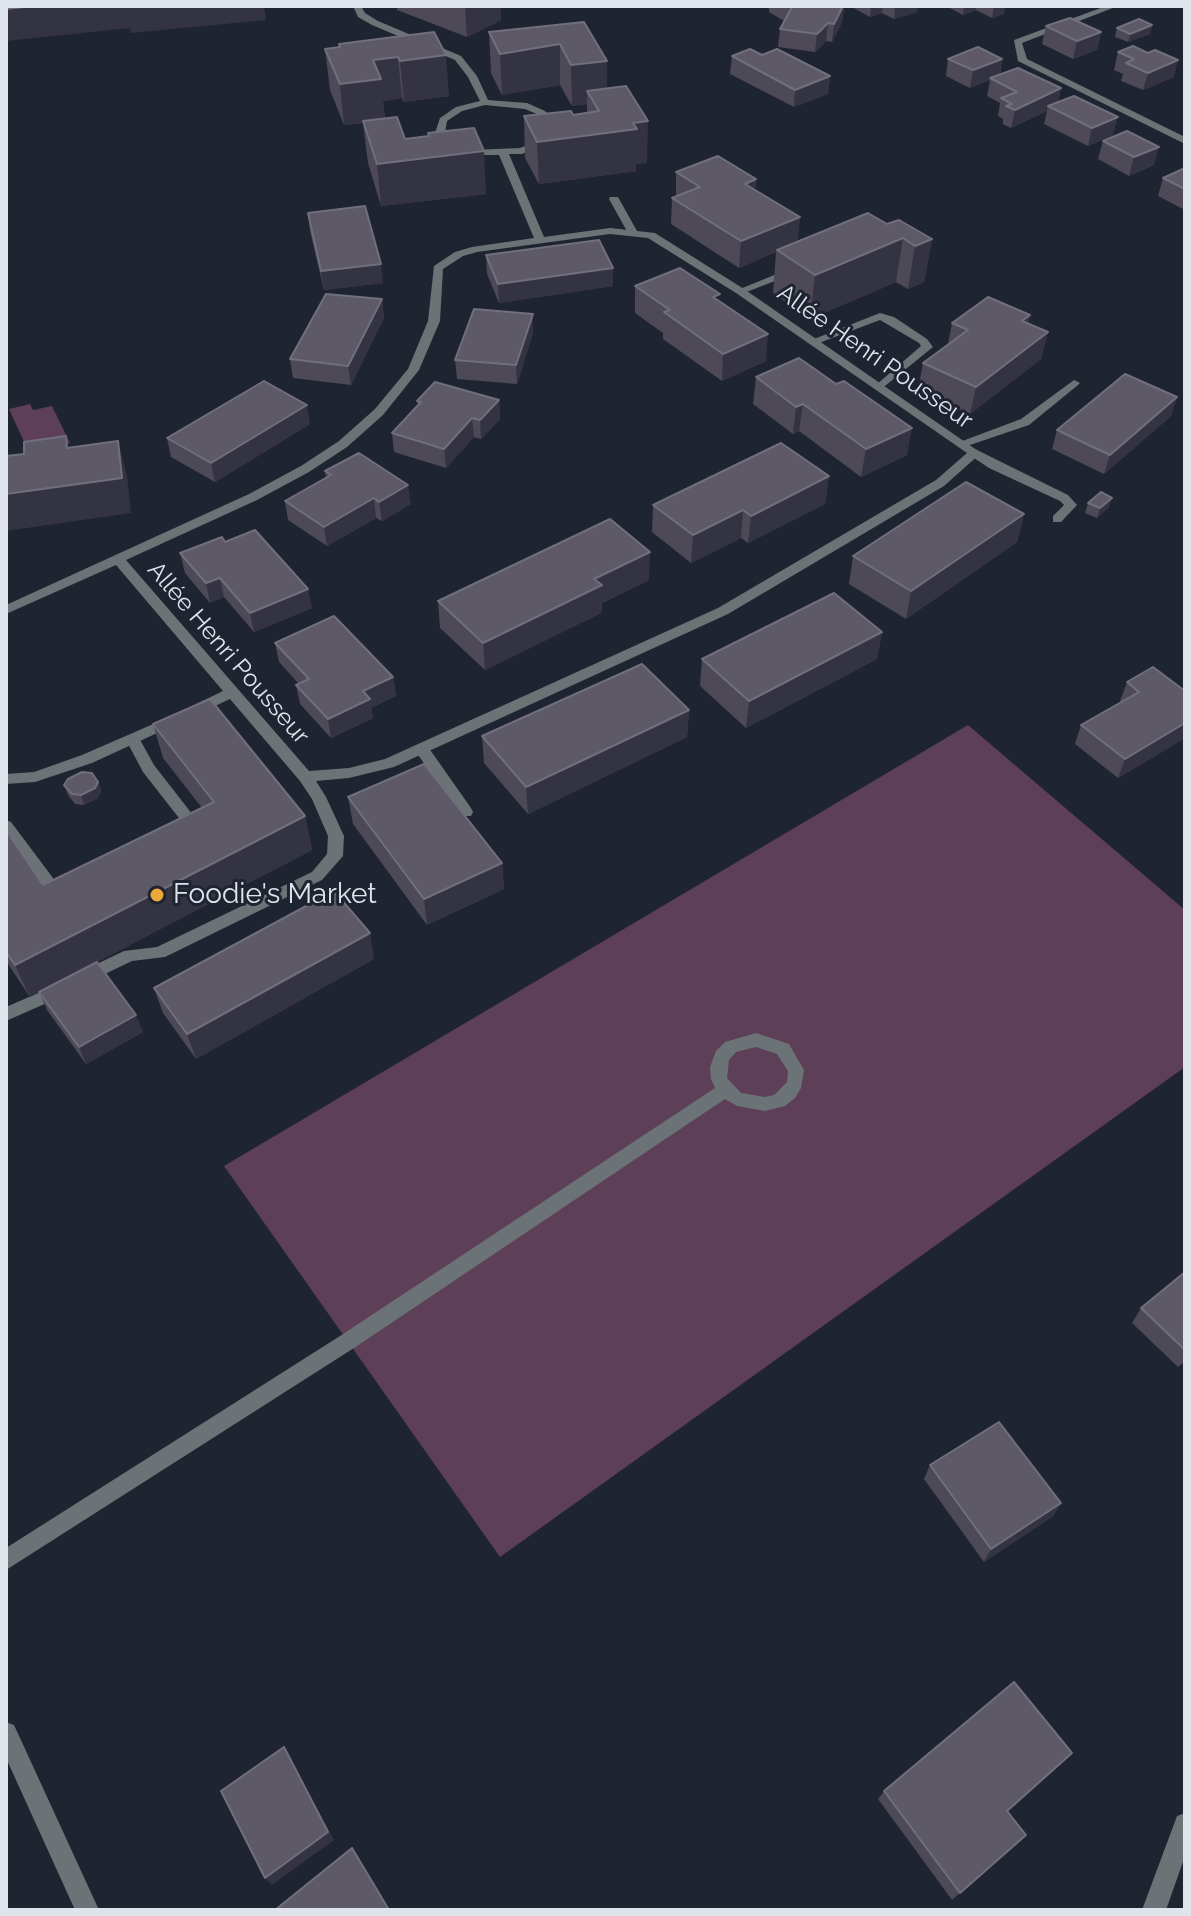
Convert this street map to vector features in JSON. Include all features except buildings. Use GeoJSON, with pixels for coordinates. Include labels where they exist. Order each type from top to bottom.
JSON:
{"type":"FeatureCollection","features":[{"type":"Feature","properties":{"kind":"street"},"geometry":{"type":"LineString","coordinates":[[357,6],[361,15],[375,23],[437,48],[462,64],[485,102]]}},
{"type":"Feature","properties":{"kind":"street"},"geometry":{"type":"LineString","coordinates":[[1114,6],[1017,42],[1023,61],[1185,141]]}},
{"type":"Feature","properties":{"kind":"street"},"geometry":{"type":"LineString","coordinates":[[485,102],[527,106],[542,113],[550,123],[549,134],[539,144],[522,151],[472,153],[451,145],[440,133],[443,120],[459,109],[485,102]]}},
{"type":"Feature","properties":{"kind":"street"},"geometry":{"type":"LineString","coordinates":[[503,153],[540,240]]}},
{"type":"Feature","properties":{"kind":"street"},"geometry":{"type":"LineString","coordinates":[[614,199],[632,231]]}},
{"type":"Feature","properties":{"kind":"street","name":"Allée Henri Pousseur"},"geometry":{"type":"LineString","coordinates":[[6,609],[285,481],[343,444],[379,412],[413,370],[434,321],[438,268],[459,254],[476,249],[632,231],[651,235],[815,341],[975,453],[940,483],[736,604],[389,763],[349,773],[305,777],[118,559]]}},
{"type":"Feature","properties":{"kind":"street"},"geometry":{"type":"LineString","coordinates":[[740,291],[800,267]]}},
{"type":"Feature","properties":{"kind":"street"},"geometry":{"type":"LineString","coordinates":[[815,341],[880,316],[890,319],[923,341],[927,347],[880,387]]}},
{"type":"Feature","properties":{"kind":"street"},"geometry":{"type":"LineString","coordinates":[[963,443],[1025,422],[1074,383]]}},
{"type":"Feature","properties":{"kind":"street"},"geometry":{"type":"LineString","coordinates":[[975,453],[993,465],[1064,498],[1071,505],[1057,519]]}},
{"type":"Feature","properties":{"kind":"street"},"geometry":{"type":"LineString","coordinates":[[6,779],[35,777],[133,740],[233,692]]}},
{"type":"Feature","properties":{"kind":"street"},"geometry":{"type":"LineString","coordinates":[[133,740],[148,768],[198,832],[185,839]]}},
{"type":"Feature","properties":{"kind":"street"},"geometry":{"type":"LineString","coordinates":[[421,748],[466,812]]}},
{"type":"Feature","properties":{"kind":"street"},"geometry":{"type":"LineString","coordinates":[[6,1014],[130,955],[159,953],[317,876],[335,856],[336,836],[319,797],[305,777]]}},
{"type":"Feature","properties":{"kind":"street"},"geometry":{"type":"LineString","coordinates":[[6,826],[61,900],[75,893]]}},
{"type":"Feature","properties":{"kind":"street"},"geometry":{"type":"LineString","coordinates":[[743,1042],[771,1042],[783,1049],[796,1070],[795,1083],[779,1101],[750,1104],[726,1090],[719,1079],[718,1067],[722,1056],[731,1047],[743,1042]]}},
{"type":"Feature","properties":{"kind":"street"},"geometry":{"type":"LineString","coordinates":[[6,1560],[360,1334],[726,1090]]}},
{"type":"Feature","properties":{"kind":"street"},"geometry":{"type":"LineString","coordinates":[[6,1733],[87,1910]]}},
{"type":"Feature","properties":{"kind":"street"},"geometry":{"type":"LineString","coordinates":[[1154,1910],[1185,1824]]}},
{"type":"Feature","properties":{"kind":"shaded area"},"geometry":{"type":"Polygon","coordinates":[[[30,404],[33,410],[52,406],[70,443],[49,448],[26,446],[9,409],[30,404]]]}},
{"type":"Feature","properties":{"kind":"shaded area"},"geometry":{"type":"Polygon","coordinates":[[[968,725],[1185,910],[1185,1067],[500,1557],[224,1166],[968,725]]]}},
{"type":"Feature","properties":{"kind":"place","name":"Foodie's Market"},"geometry":{"type":"Point","coordinates":[157,895]}}]}
